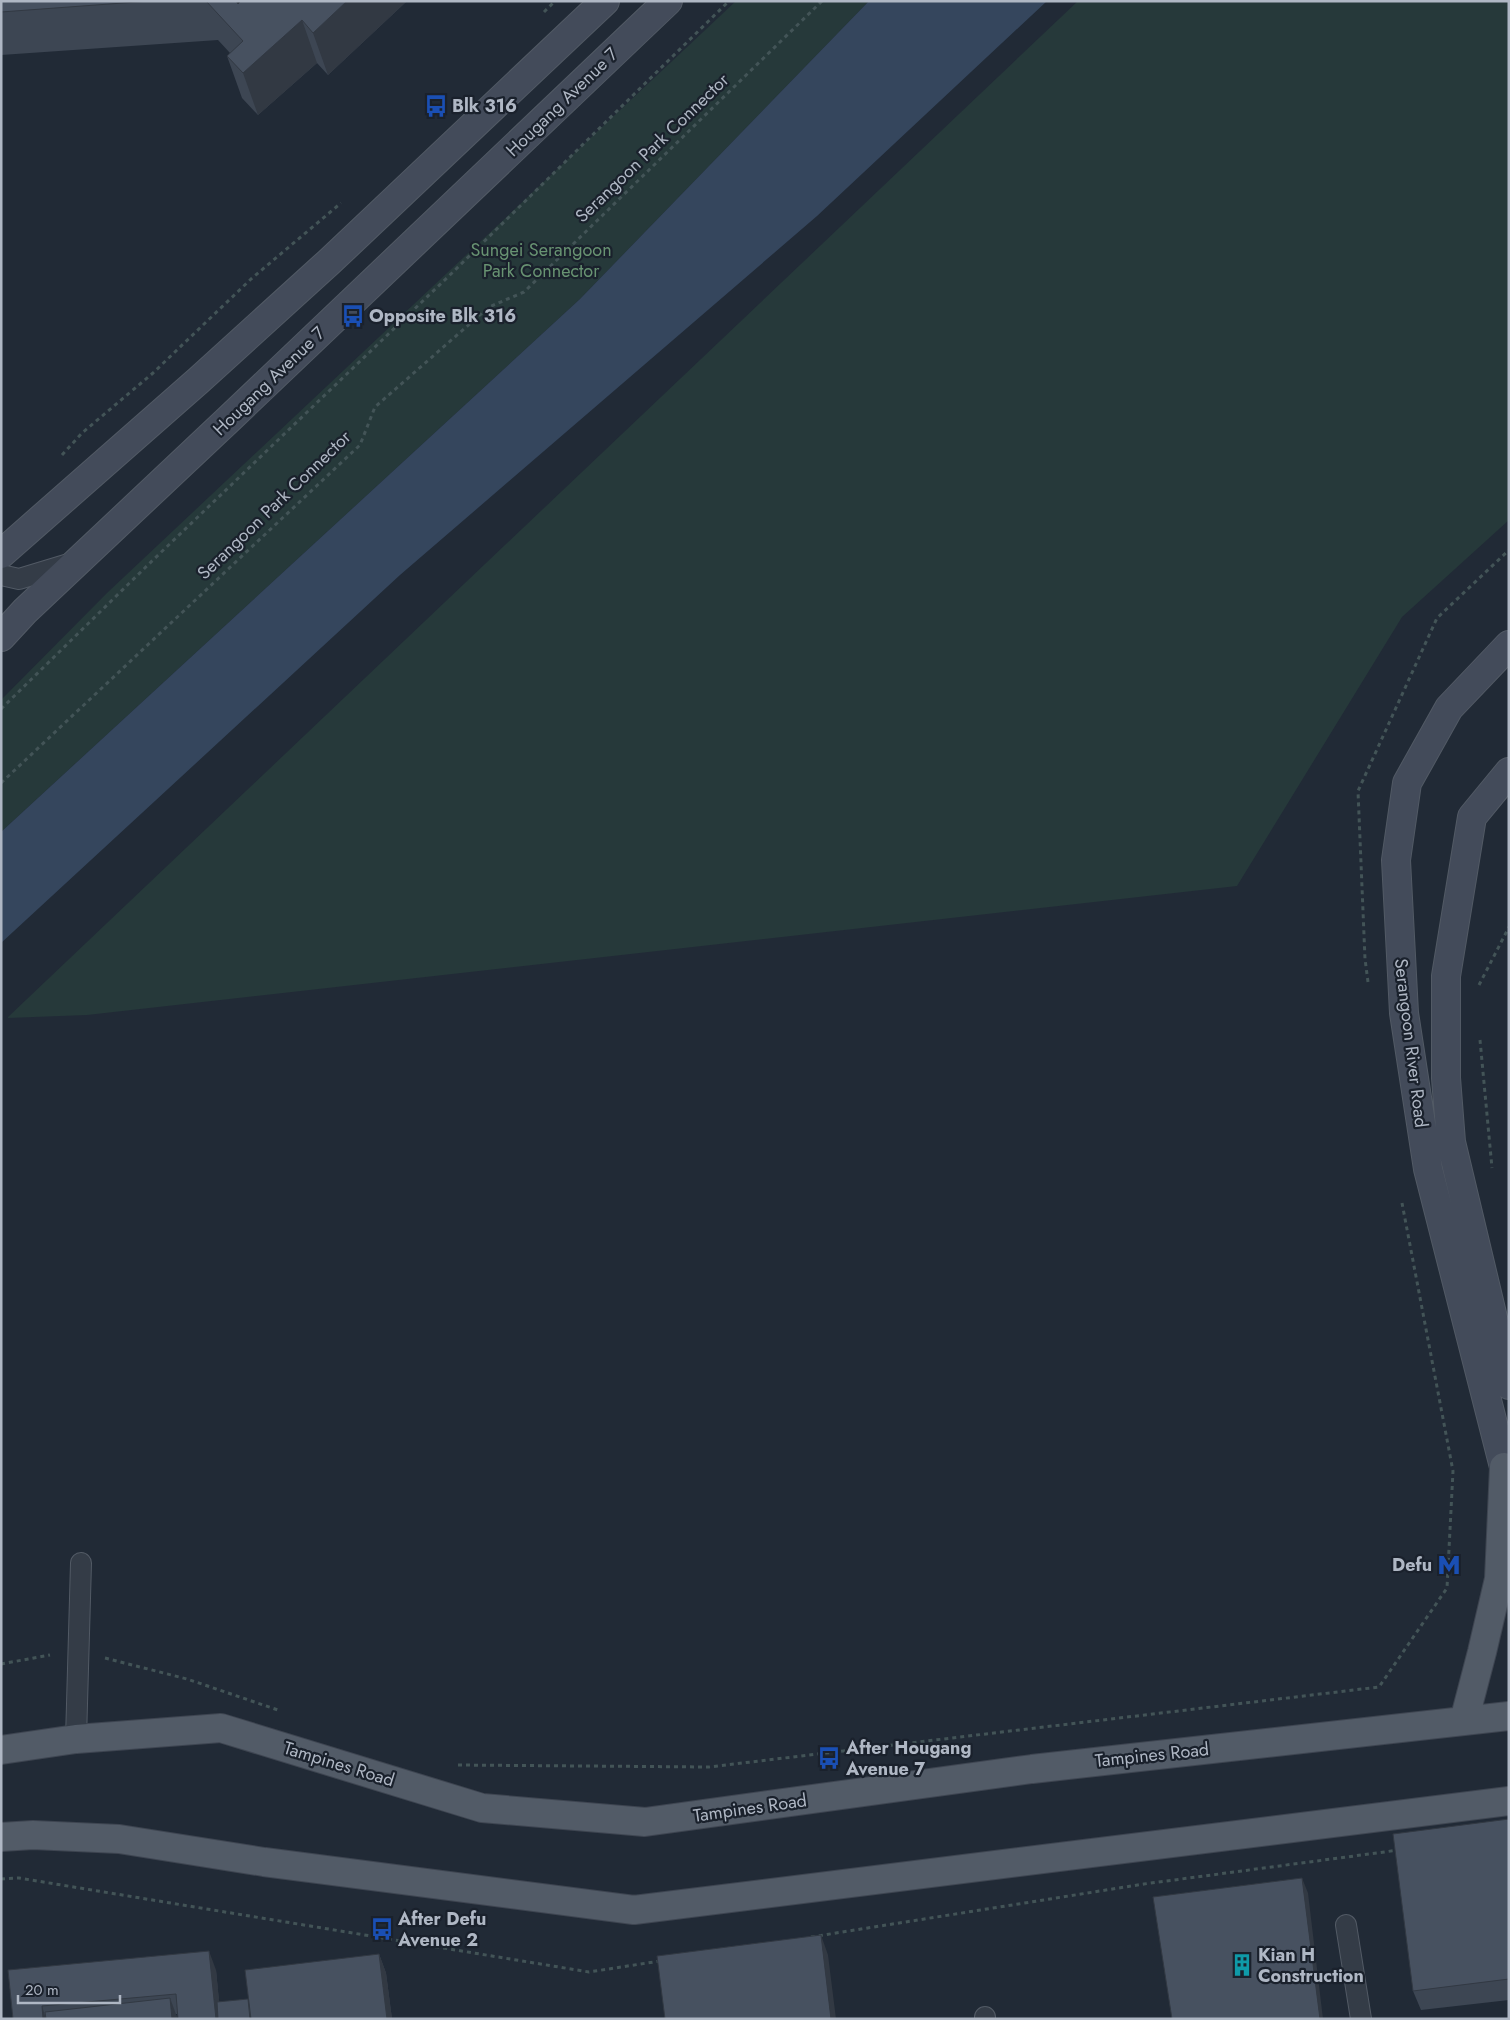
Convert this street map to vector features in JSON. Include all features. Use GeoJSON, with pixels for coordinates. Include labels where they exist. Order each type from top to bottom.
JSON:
{"type":"FeatureCollection","features":[{"type":"Feature","properties":{"kind":"main road"},"geometry":{"type":"LineString","coordinates":[[1,554],[199,380],[329,262],[605,1]]}},
{"type":"Feature","properties":{"kind":"main road","name":"Hougang Avenue 7"},"geometry":{"type":"LineString","coordinates":[[1,637],[77,561],[668,1]]}},
{"type":"Feature","properties":{"kind":"main road","name":"Serangoon River Road"},"geometry":{"type":"LineString","coordinates":[[1464,1721],[1499,1579],[1504,1466],[1428,1169],[1404,1013],[1396,860],[1407,783],[1449,708],[1509,644]]}},
{"type":"Feature","properties":{"kind":"main road","name":"Serangoon River Road"},"geometry":{"type":"LineString","coordinates":[[1509,772],[1472,817],[1446,976],[1446,1078],[1452,1142],[1509,1385]]}},
{"type":"Feature","properties":{"kind":"main road","name":"Tampines Road"},"geometry":{"type":"LineString","coordinates":[[1,1750],[76,1739],[220,1728],[482,1808],[645,1822],[1032,1769],[1509,1716]]}},
{"type":"Feature","properties":{"kind":"main road"},"geometry":{"type":"LineString","coordinates":[[1,1837],[33,1835],[119,1839],[264,1862],[634,1910],[1509,1801]]}},
{"type":"Feature","properties":{"kind":"lane"},"geometry":{"type":"LineString","coordinates":[[1,575],[19,579],[77,561]]}},
{"type":"Feature","properties":{"kind":"lane"},"geometry":{"type":"LineString","coordinates":[[76,1739],[81,1563]]}},
{"type":"Feature","properties":{"kind":"lane"},"geometry":{"type":"LineString","coordinates":[[1346,1925],[1361,2019]]}},
{"type":"Feature","properties":{"kind":"path"},"geometry":{"type":"LineString","coordinates":[[540,15],[554,1]]}},
{"type":"Feature","properties":{"kind":"path"},"geometry":{"type":"LineString","coordinates":[[1,709],[452,273],[729,1]]}},
{"type":"Feature","properties":{"kind":"path","name":"Serangoon Park Connector"},"geometry":{"type":"LineString","coordinates":[[1,783],[360,445],[375,407],[489,307],[524,292],[822,1]]}},
{"type":"Feature","properties":{"kind":"path"},"geometry":{"type":"LineString","coordinates":[[57,460],[82,433],[153,373],[251,279],[348,198]]}},
{"type":"Feature","properties":{"kind":"path"},"geometry":{"type":"LineString","coordinates":[[1476,992],[1509,927]]}},
{"type":"Feature","properties":{"kind":"path"},"geometry":{"type":"LineString","coordinates":[[1479,1030],[1493,1173]]}},
{"type":"Feature","properties":{"kind":"path"},"geometry":{"type":"LineString","coordinates":[[452,1765],[709,1767],[1379,1687],[1448,1588],[1453,1471],[1400,1194]]}},
{"type":"Feature","properties":{"kind":"path"},"geometry":{"type":"LineString","coordinates":[[1,1664],[78,1651],[187,1679],[282,1711]]}},
{"type":"Feature","properties":{"kind":"green space","name":"Sungei Serangoon Park Connector"},"geometry":{"type":"Polygon","coordinates":[[[736,1],[869,1],[580,299],[1,832],[1,700],[107,593],[736,1]]]}},
{"type":"Feature","properties":{"kind":"green space"},"geometry":{"type":"Polygon","coordinates":[[[1078,1],[1509,1],[1509,520],[1402,617],[1237,886],[87,1015],[7,1018],[1078,1]]]}},
{"type":"Feature","properties":{"kind":"water"},"geometry":{"type":"Polygon","coordinates":[[[869,1],[1047,1],[817,216],[400,575],[1,943],[1,832],[580,299],[869,1]]]}},
{"type":"Feature","properties":{"kind":"building"},"geometry":{"type":"Polygon","coordinates":[[[1,1],[150,1],[1,12],[1,1]]]}},
{"type":"Feature","properties":{"kind":"building"},"geometry":{"type":"Polygon","coordinates":[[[206,1],[236,1],[238,4],[241,1],[347,1],[313,33],[302,20],[243,73],[227,56],[243,41],[206,1]]]}},
{"type":"Feature","properties":{"kind":"building"},"geometry":{"type":"Polygon","coordinates":[[[1509,1819],[1509,1979],[1413,1991],[1393,1834],[1509,1819]]]}},
{"type":"Feature","properties":{"kind":"building","name":"Kian H Construction"},"geometry":{"type":"Polygon","coordinates":[[[1302,1878],[1320,2019],[1172,2019],[1153,1897],[1302,1878]]]}},
{"type":"Feature","properties":{"kind":"building"},"geometry":{"type":"Polygon","coordinates":[[[821,1935],[831,2019],[665,2019],[657,1956],[821,1935]]]}},
{"type":"Feature","properties":{"kind":"building"},"geometry":{"type":"Polygon","coordinates":[[[209,1951],[216,2019],[178,2019],[176,1994],[42,2006],[43,2019],[13,2019],[8,1970],[209,1951]]]}},
{"type":"Feature","properties":{"kind":"building"},"geometry":{"type":"Polygon","coordinates":[[[379,1954],[387,2019],[251,2019],[245,1970],[379,1954]]]}},
{"type":"Feature","properties":{"kind":"building"},"geometry":{"type":"Polygon","coordinates":[[[170,1998],[172,2019],[46,2019],[45,2012],[170,1998]]]}},
{"type":"Feature","properties":{"kind":"building"},"geometry":{"type":"Polygon","coordinates":[[[248,1999],[250,2019],[218,2019],[217,2002],[248,1999]]]}},
{"type":"Feature","properties":{"kind":"place","name":"Blk 316"},"geometry":{"type":"Point","coordinates":[436,106]}},
{"type":"Feature","properties":{"kind":"place","name":"Opposite Blk 316"},"geometry":{"type":"Point","coordinates":[353,316]}},
{"type":"Feature","properties":{"kind":"place","name":"Defu"},"geometry":{"type":"Point","coordinates":[1449,1565]}},
{"type":"Feature","properties":{"kind":"place","name":"After Hougang Avenue 7"},"geometry":{"type":"Point","coordinates":[829,1758]}},
{"type":"Feature","properties":{"kind":"place","name":"After Defu Avenue 2"},"geometry":{"type":"Point","coordinates":[382,1929]}},
{"type":"Feature","properties":{"kind":"place","name":"Kian H Construction"},"geometry":{"type":"Point","coordinates":[1242,1965]}}]}
